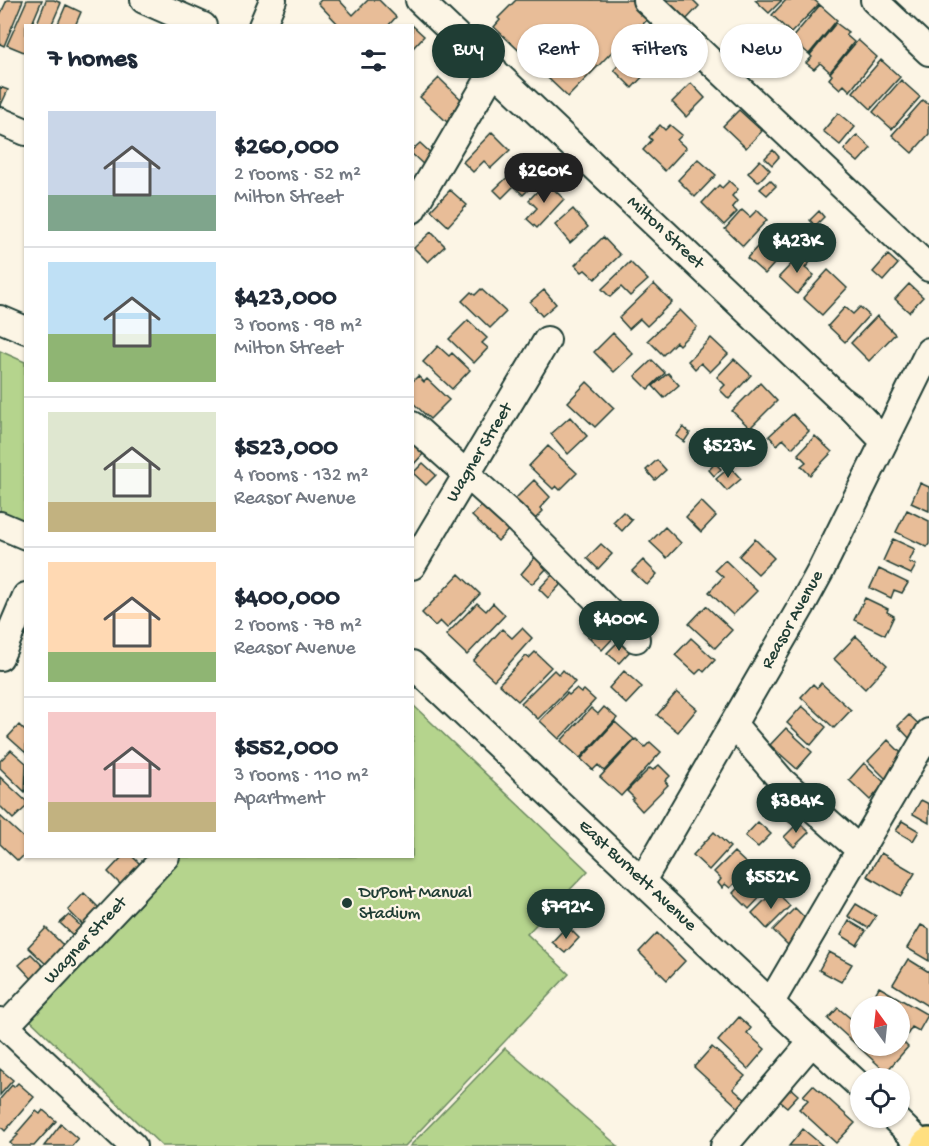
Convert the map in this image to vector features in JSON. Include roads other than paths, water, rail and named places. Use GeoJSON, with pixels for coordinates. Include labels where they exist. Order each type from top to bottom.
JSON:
{"type":"FeatureCollection","features":[{"type":"Feature","properties":{"kind":"street"},"geometry":{"type":"LineString","coordinates":[[144,0],[198,24]]}},
{"type":"Feature","properties":{"kind":"street"},"geometry":{"type":"LineString","coordinates":[[263,24],[273,0]]}},
{"type":"Feature","properties":{"kind":"street","name":"Milton Street"},"geometry":{"type":"LineString","coordinates":[[420,0],[445,24]]}},
{"type":"Feature","properties":{"kind":"street"},"geometry":{"type":"LineString","coordinates":[[646,0],[929,268]]}},
{"type":"Feature","properties":{"kind":"street"},"geometry":{"type":"LineString","coordinates":[[874,0],[929,52]]}},
{"type":"Feature","properties":{"kind":"street"},"geometry":{"type":"LineString","coordinates":[[414,207],[489,78]]}},
{"type":"Feature","properties":{"kind":"street","name":"Milton Street"},"geometry":{"type":"LineString","coordinates":[[502,78],[851,407],[884,441]]}},
{"type":"Feature","properties":{"kind":"street"},"geometry":{"type":"LineString","coordinates":[[0,121],[24,131]]}},
{"type":"Feature","properties":{"kind":"street"},"geometry":{"type":"LineString","coordinates":[[0,319],[24,329]]}},
{"type":"Feature","properties":{"kind":"street","name":"Wagner Street"},"geometry":{"type":"LineString","coordinates":[[414,563],[547,340]]}},
{"type":"Feature","properties":{"kind":"street","name":"Reasor Avenue"},"geometry":{"type":"LineString","coordinates":[[642,881],[801,607],[929,351]]}},
{"type":"Feature","properties":{"kind":"street"},"geometry":{"type":"LineString","coordinates":[[414,427],[513,516],[636,639]]}},
{"type":"Feature","properties":{"kind":"street"},"geometry":{"type":"LineString","coordinates":[[0,525],[24,535]]}},
{"type":"Feature","properties":{"kind":"street"},"geometry":{"type":"LineString","coordinates":[[0,657],[24,601]]}},
{"type":"Feature","properties":{"kind":"street","name":"East Burnett Avenue"},"geometry":{"type":"LineString","coordinates":[[414,666],[850,1077]]}},
{"type":"Feature","properties":{"kind":"street"},"geometry":{"type":"LineString","coordinates":[[733,724],[782,781],[860,850]]}},
{"type":"Feature","properties":{"kind":"street"},"geometry":{"type":"LineString","coordinates":[[771,1002],[929,732]]}},
{"type":"Feature","properties":{"kind":"street","name":"Wagner Street"},"geometry":{"type":"LineString","coordinates":[[3,1023],[164,858]]}},
{"type":"Feature","properties":{"kind":"street"},"geometry":{"type":"LineString","coordinates":[[3,1023],[133,1146]]}},
{"type":"Feature","properties":{"kind":"street"},"geometry":{"type":"LineString","coordinates":[[724,1146],[812,1042]]}},
{"type":"Feature","properties":{"kind":"street"},"geometry":{"type":"LineString","coordinates":[[904,1128],[923,1146]]}},
{"type":"Feature","properties":{"kind":"place","name":"DuPont Manual Stadium"},"geometry":{"type":"Point","coordinates":[347,903]}}]}
